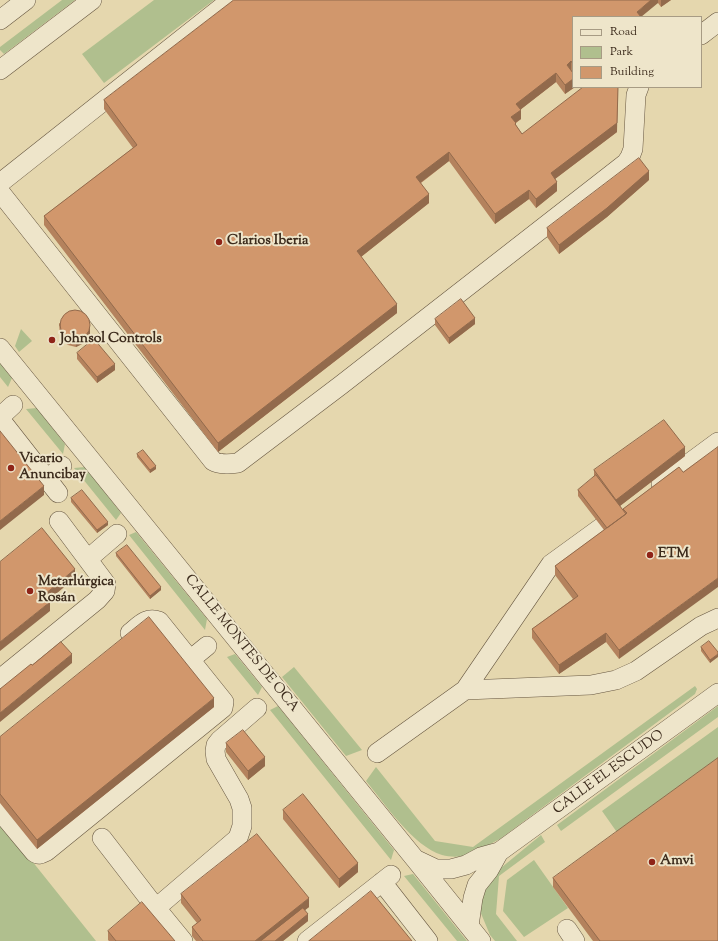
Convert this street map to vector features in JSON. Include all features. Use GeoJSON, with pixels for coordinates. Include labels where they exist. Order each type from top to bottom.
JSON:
{"type":"FeatureCollection","features":[{"type":"Feature","properties":{"kind":"street"},"geometry":{"type":"LineString","coordinates":[[0,20],[26,0]]}},
{"type":"Feature","properties":{"kind":"street"},"geometry":{"type":"LineString","coordinates":[[0,70],[92,0]]}},
{"type":"Feature","properties":{"kind":"street"},"geometry":{"type":"LineString","coordinates":[[231,0],[0,190],[216,463],[238,463],[341,386],[626,163],[633,149],[636,95],[639,88]]}},
{"type":"Feature","properties":{"kind":"street"},"geometry":{"type":"LineString","coordinates":[[702,34],[718,22]]}},
{"type":"Feature","properties":{"kind":"street","name":"CALLE MONTES DE OCA"},"geometry":{"type":"LineString","coordinates":[[0,348],[481,941]]}},
{"type":"Feature","properties":{"kind":"street"},"geometry":{"type":"LineString","coordinates":[[4,414],[53,486],[62,466]]}},
{"type":"Feature","properties":{"kind":"street"},"geometry":{"type":"LineString","coordinates":[[644,496],[718,442]]}},
{"type":"Feature","properties":{"kind":"street"},"geometry":{"type":"LineString","coordinates":[[0,679],[97,600],[105,591],[106,584],[59,521]]}},
{"type":"Feature","properties":{"kind":"street"},"geometry":{"type":"LineString","coordinates":[[377,753],[465,690],[551,564],[602,527]]}},
{"type":"Feature","properties":{"kind":"street"},"geometry":{"type":"LineString","coordinates":[[88,559],[118,534]]}},
{"type":"Feature","properties":{"kind":"street"},"geometry":{"type":"LineString","coordinates":[[465,690],[591,685],[616,680],[636,671],[701,626],[718,618]]}},
{"type":"Feature","properties":{"kind":"street"},"geometry":{"type":"LineString","coordinates":[[0,811],[34,852],[37,855],[41,855],[47,852],[223,708],[224,702],[159,621],[150,619],[144,622],[120,641]]}},
{"type":"Feature","properties":{"kind":"street"},"geometry":{"type":"LineString","coordinates":[[190,660],[207,646]]}},
{"type":"Feature","properties":{"kind":"street","name":"CALLE EL ESCUDO"},"geometry":{"type":"LineString","coordinates":[[415,859],[436,869],[451,869],[499,852],[718,693]]}},
{"type":"Feature","properties":{"kind":"street"},"geometry":{"type":"LineString","coordinates":[[156,908],[238,838],[242,826],[242,808],[239,799],[216,759],[215,751],[216,745],[220,740],[257,708]]}},
{"type":"Feature","properties":{"kind":"street"},"geometry":{"type":"LineString","coordinates":[[102,838],[183,941]]}},
{"type":"Feature","properties":{"kind":"street","name":"CALLE EL ESCUDO"},"geometry":{"type":"LineString","coordinates":[[469,926],[473,898],[477,885],[489,870],[499,852]]}},
{"type":"Feature","properties":{"kind":"street"},"geometry":{"type":"LineString","coordinates":[[307,941],[387,879],[428,941]]}},
{"type":"Feature","properties":{"kind":"green space"},"geometry":{"type":"Polygon","coordinates":[[[62,0],[75,0],[4,54],[0,50],[0,47],[62,0]]]}},
{"type":"Feature","properties":{"kind":"green space"},"geometry":{"type":"Polygon","coordinates":[[[154,0],[214,0],[104,83],[82,54],[154,0]]]}},
{"type":"Feature","properties":{"kind":"green space"},"geometry":{"type":"Polygon","coordinates":[[[21,329],[32,341],[19,352],[15,346],[21,329]]]}},
{"type":"Feature","properties":{"kind":"green space"},"geometry":{"type":"Polygon","coordinates":[[[0,363],[12,378],[8,387],[0,377],[0,363]]]}},
{"type":"Feature","properties":{"kind":"green space"},"geometry":{"type":"Polygon","coordinates":[[[37,408],[65,444],[63,454],[26,409],[37,408]]]}},
{"type":"Feature","properties":{"kind":"green space"},"geometry":{"type":"Polygon","coordinates":[[[85,467],[121,513],[116,520],[74,468],[85,467]]]}},
{"type":"Feature","properties":{"kind":"green space"},"geometry":{"type":"Polygon","coordinates":[[[136,532],[207,619],[205,630],[129,535],[136,532]]]}},
{"type":"Feature","properties":{"kind":"green space"},"geometry":{"type":"Polygon","coordinates":[[[235,654],[262,687],[258,695],[227,657],[235,654]]]}},
{"type":"Feature","properties":{"kind":"green space"},"geometry":{"type":"Polygon","coordinates":[[[294,667],[362,750],[346,756],[282,677],[294,667]]]}},
{"type":"Feature","properties":{"kind":"green space"},"geometry":{"type":"Polygon","coordinates":[[[695,686],[697,689],[695,694],[500,839],[468,855],[456,857],[442,855],[421,843],[400,823],[366,781],[376,767],[435,841],[473,847],[695,686]]]}},
{"type":"Feature","properties":{"kind":"green space"},"geometry":{"type":"Polygon","coordinates":[[[278,706],[394,850],[391,860],[270,710],[278,706]]]}},
{"type":"Feature","properties":{"kind":"green space"},"geometry":{"type":"Polygon","coordinates":[[[718,706],[718,717],[561,831],[557,825],[718,706]]]}},
{"type":"Feature","properties":{"kind":"green space"},"geometry":{"type":"Polygon","coordinates":[[[718,727],[718,767],[621,838],[602,811],[718,727]]]}},
{"type":"Feature","properties":{"kind":"green space"},"geometry":{"type":"Polygon","coordinates":[[[0,821],[96,941],[0,941],[0,821]]]}},
{"type":"Feature","properties":{"kind":"green space"},"geometry":{"type":"Polygon","coordinates":[[[541,835],[545,842],[499,876],[496,914],[517,941],[495,941],[490,935],[480,911],[481,894],[496,872],[541,835]]]}},
{"type":"Feature","properties":{"kind":"green space"},"geometry":{"type":"Polygon","coordinates":[[[534,860],[568,908],[524,937],[503,911],[507,880],[534,860]]]}},
{"type":"Feature","properties":{"kind":"green space"},"geometry":{"type":"Polygon","coordinates":[[[413,874],[467,941],[457,941],[404,876],[413,874]]]}},
{"type":"Feature","properties":{"kind":"building","name":"Clarios Iberia"},"geometry":{"type":"Polygon","coordinates":[[[234,0],[651,0],[637,12],[640,16],[572,16],[572,62],[571,61],[567,65],[572,72],[572,80],[565,85],[556,73],[516,104],[521,110],[511,117],[522,134],[582,88],[618,88],[617,123],[551,173],[557,182],[536,199],[529,190],[495,214],[449,152],[416,177],[429,194],[357,251],[397,304],[218,443],[44,216],[137,145],[104,100],[234,0]]]}},
{"type":"Feature","properties":{"kind":"building"},"geometry":{"type":"Polygon","coordinates":[[[639,158],[649,171],[607,208],[559,245],[547,228],[639,158]]]}},
{"type":"Feature","properties":{"kind":"building"},"geometry":{"type":"Polygon","coordinates":[[[461,299],[475,318],[449,338],[435,319],[461,299]]]}},
{"type":"Feature","properties":{"kind":"building"},"geometry":{"type":"Polygon","coordinates":[[[75,310],[86,314],[90,325],[86,336],[75,340],[64,336],[60,325],[64,314],[75,310]]]}},
{"type":"Feature","properties":{"kind":"building"},"geometry":{"type":"Polygon","coordinates":[[[94,339],[115,364],[97,377],[77,353],[94,339]]]}},
{"type":"Feature","properties":{"kind":"building"},"geometry":{"type":"Polygon","coordinates":[[[664,420],[685,447],[616,500],[594,470],[664,420]]]}},
{"type":"Feature","properties":{"kind":"building","name":"Vicario Anuncibay"},"geometry":{"type":"Polygon","coordinates":[[[0,431],[44,486],[0,521],[0,431]]]}},
{"type":"Feature","properties":{"kind":"building","name":"ETM"},"geometry":{"type":"Polygon","coordinates":[[[718,447],[718,578],[619,650],[606,633],[559,665],[532,629],[578,596],[555,566],[627,513],[623,509],[679,467],[683,472],[718,447]]]}},
{"type":"Feature","properties":{"kind":"building"},"geometry":{"type":"Polygon","coordinates":[[[143,450],[156,466],[150,470],[137,454],[143,450]]]}},
{"type":"Feature","properties":{"kind":"building"},"geometry":{"type":"Polygon","coordinates":[[[596,475],[626,514],[607,528],[578,490],[596,475]]]}},
{"type":"Feature","properties":{"kind":"building"},"geometry":{"type":"Polygon","coordinates":[[[82,490],[108,522],[97,530],[71,498],[82,490]]]}},
{"type":"Feature","properties":{"kind":"building","name":"Metarlúrgica Rosán"},"geometry":{"type":"Polygon","coordinates":[[[42,528],[75,569],[44,595],[50,602],[0,642],[0,562],[42,528]]]}},
{"type":"Feature","properties":{"kind":"building"},"geometry":{"type":"Polygon","coordinates":[[[127,545],[161,587],[150,596],[116,553],[127,545]]]}},
{"type":"Feature","properties":{"kind":"building"},"geometry":{"type":"Polygon","coordinates":[[[149,617],[214,698],[37,840],[0,794],[0,737],[149,617]]]}},
{"type":"Feature","properties":{"kind":"building"},"geometry":{"type":"Polygon","coordinates":[[[709,641],[718,652],[718,654],[710,660],[701,647],[709,641]]]}},
{"type":"Feature","properties":{"kind":"building"},"geometry":{"type":"Polygon","coordinates":[[[61,642],[72,654],[0,713],[0,689],[61,642]]]}},
{"type":"Feature","properties":{"kind":"building"},"geometry":{"type":"Polygon","coordinates":[[[243,730],[265,757],[248,771],[226,743],[243,730]]]}},
{"type":"Feature","properties":{"kind":"building","name":"Amvi"},"geometry":{"type":"Polygon","coordinates":[[[718,758],[718,941],[600,941],[553,878],[718,758]]]}},
{"type":"Feature","properties":{"kind":"building"},"geometry":{"type":"Polygon","coordinates":[[[303,794],[358,863],[339,879],[283,810],[303,794]]]}},
{"type":"Feature","properties":{"kind":"building"},"geometry":{"type":"Polygon","coordinates":[[[257,834],[309,898],[255,941],[203,941],[192,927],[201,920],[181,894],[257,834]]]}},
{"type":"Feature","properties":{"kind":"building"},"geometry":{"type":"Polygon","coordinates":[[[371,891],[412,941],[309,941],[371,891]]]}},
{"type":"Feature","properties":{"kind":"building"},"geometry":{"type":"Polygon","coordinates":[[[142,902],[175,941],[116,941],[108,931],[142,902]]]}},
{"type":"Feature","properties":{"kind":"building"},"geometry":{"type":"Polygon","coordinates":[[[303,908],[308,914],[275,941],[261,941],[303,908]]]}},
{"type":"Feature","properties":{"kind":"place","name":"Clarios Iberia"},"geometry":{"type":"Point","coordinates":[219,242]}},
{"type":"Feature","properties":{"kind":"place","name":"Johnsol Controls"},"geometry":{"type":"Point","coordinates":[52,340]}},
{"type":"Feature","properties":{"kind":"place","name":"Vicario Anuncibay"},"geometry":{"type":"Point","coordinates":[11,468]}},
{"type":"Feature","properties":{"kind":"place","name":"ETM"},"geometry":{"type":"Point","coordinates":[650,555]}},
{"type":"Feature","properties":{"kind":"place","name":"Metarlúrgica Rosán"},"geometry":{"type":"Point","coordinates":[30,591]}},
{"type":"Feature","properties":{"kind":"place","name":"Amvi"},"geometry":{"type":"Point","coordinates":[652,862]}}]}
